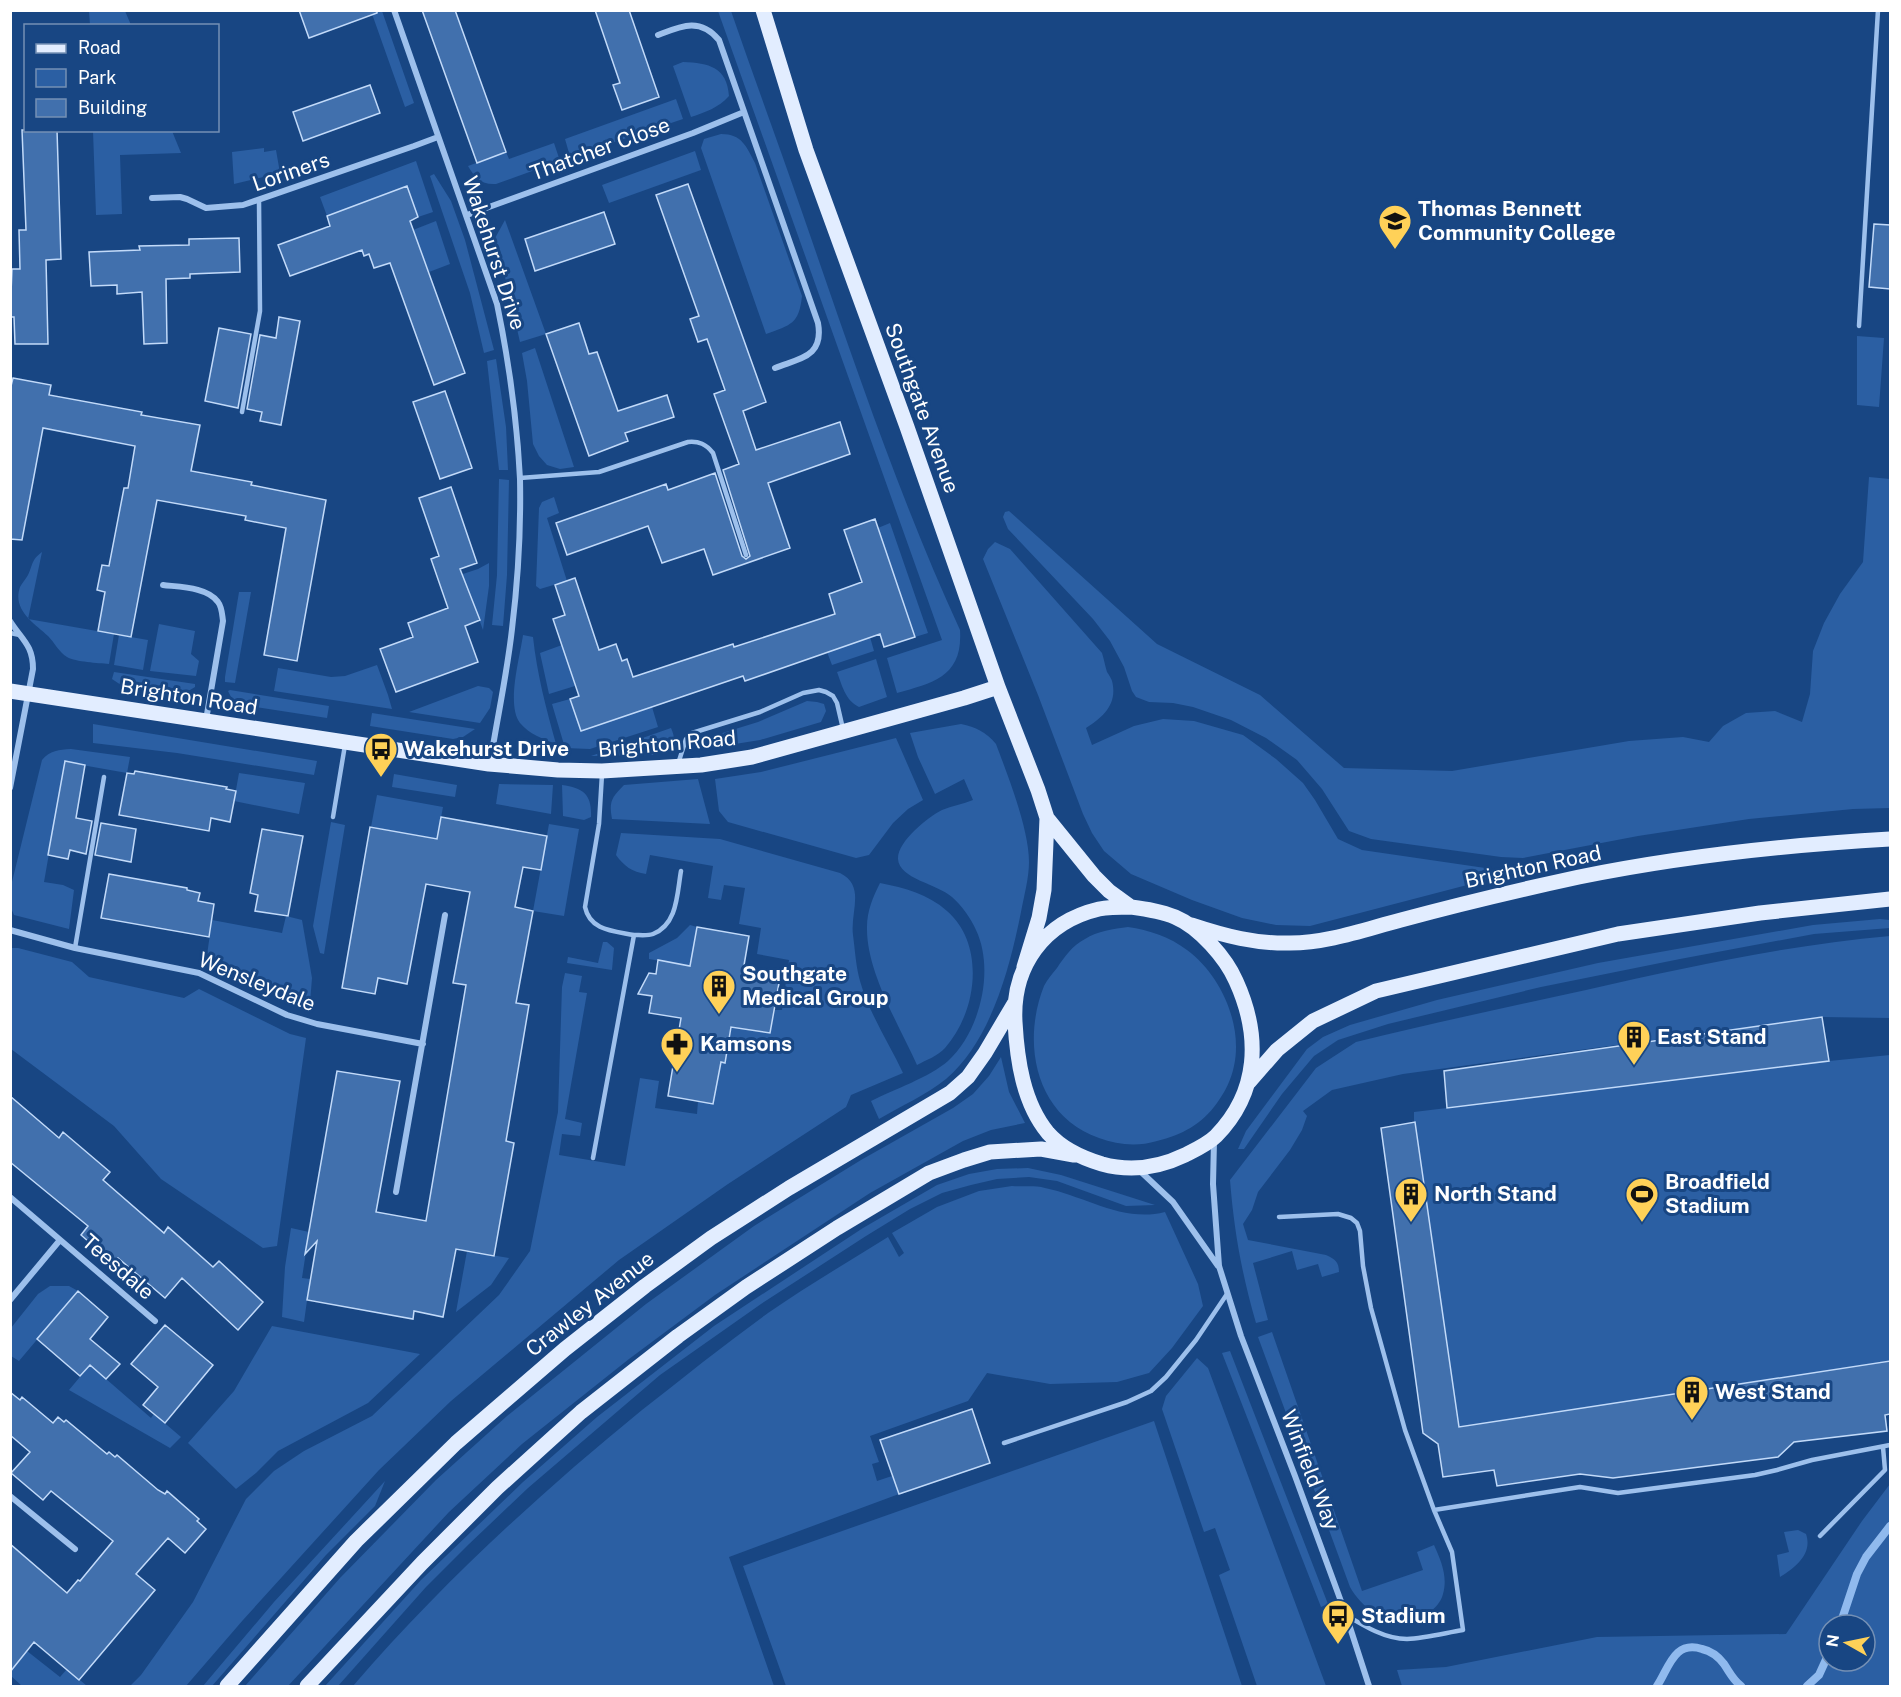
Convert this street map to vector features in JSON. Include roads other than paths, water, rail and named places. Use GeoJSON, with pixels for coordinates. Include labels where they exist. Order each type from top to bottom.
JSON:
{"type":"FeatureCollection","features":[{"type":"Feature","properties":{"kind":"main road","name":"Southgate Avenue"},"geometry":{"type":"LineString","coordinates":[[763,10],[806,150],[908,427],[998,687],[1047,818],[1044,890],[1039,918],[1014,1004]]}},
{"type":"Feature","properties":{"kind":"main road","name":"Brighton Road"},"geometry":{"type":"LineString","coordinates":[[10,691],[489,764],[602,771],[677,768],[752,757],[998,687]]}},
{"type":"Feature","properties":{"kind":"main road","name":"Southgate Avenue"},"geometry":{"type":"LineString","coordinates":[[1047,818],[1094,876],[1131,907]]}},
{"type":"Feature","properties":{"kind":"main road","name":"Brighton Road"},"geometry":{"type":"LineString","coordinates":[[1131,907],[1152,910],[1230,937],[1268,943],[1294,943],[1325,939],[1437,910],[1568,880],[1652,864],[1729,852],[1890,839]]}},
{"type":"Feature","properties":{"kind":"main road"},"geometry":{"type":"LineString","coordinates":[[1249,1082],[1277,1050],[1313,1021],[1376,991],[1618,934],[1760,913],[1889,900]]}},
{"type":"Feature","properties":{"kind":"main road"},"geometry":{"type":"LineString","coordinates":[[1024,967],[1034,949],[1062,925],[1100,909],[1131,907]]}},
{"type":"Feature","properties":{"kind":"main road"},"geometry":{"type":"LineString","coordinates":[[307,1686],[422,1563],[497,1488],[581,1412],[678,1336],[746,1287],[928,1173],[990,1152],[1041,1149],[1074,1155],[1115,1168],[1139,1169],[1158,1166],[1176,1159],[1215,1138],[1239,1106],[1249,1082],[1253,1046],[1251,1022],[1244,998],[1231,971],[1190,925]]}},
{"type":"Feature","properties":{"kind":"main road"},"geometry":{"type":"LineString","coordinates":[[1014,1004],[1017,1054],[1027,1094],[1048,1134],[1074,1155]]}},
{"type":"Feature","properties":{"kind":"main road","name":"Crawley Avenue"},"geometry":{"type":"LineString","coordinates":[[228,1686],[356,1541],[456,1443],[565,1349],[645,1286],[702,1245],[789,1188],[950,1093],[968,1077],[1014,1004]]}},
{"type":"Feature","properties":{"kind":"street","name":"Wakehurst Drive"},"geometry":{"type":"LineString","coordinates":[[394,10],[497,304],[506,350],[520,478],[518,561],[512,630],[489,764]]}},
{"type":"Feature","properties":{"kind":"street"},"geometry":{"type":"LineString","coordinates":[[658,35],[684,25],[694,25],[712,32],[719,40],[820,333],[819,344],[813,351],[805,357],[775,368]]}},
{"type":"Feature","properties":{"kind":"street","name":"Thatcher Close"},"geometry":{"type":"LineString","coordinates":[[467,215],[693,133],[744,112]]}},
{"type":"Feature","properties":{"kind":"street","name":"Loriners"},"geometry":{"type":"LineString","coordinates":[[152,198],[180,197],[206,208],[227,208],[259,201],[438,137]]}},
{"type":"Feature","properties":{"kind":"street"},"geometry":{"type":"LineString","coordinates":[[163,585],[203,592],[218,602],[222,610],[206,721]]}},
{"type":"Feature","properties":{"kind":"street"},"geometry":{"type":"LineString","coordinates":[[10,621],[28,644],[33,656],[33,669],[10,788]]}},
{"type":"Feature","properties":{"kind":"street"},"geometry":{"type":"LineString","coordinates":[[396,1192],[445,915]]}},
{"type":"Feature","properties":{"kind":"street","name":"Wensleydale"},"geometry":{"type":"LineString","coordinates":[[10,930],[75,948],[199,973],[287,1015],[317,1024],[423,1044]]}},
{"type":"Feature","properties":{"kind":"street","name":"Winfield Way"},"geometry":{"type":"LineString","coordinates":[[1215,1138],[1213,1184],[1219,1266],[1241,1336],[1346,1615],[1369,1686]]}},
{"type":"Feature","properties":{"kind":"street","name":"Winfield Way"},"geometry":{"type":"LineString","coordinates":[[1139,1169],[1173,1202],[1219,1266]]}},
{"type":"Feature","properties":{"kind":"street","name":"Teesdale"},"geometry":{"type":"LineString","coordinates":[[10,1197],[155,1320]]}},
{"type":"Feature","properties":{"kind":"street","name":"Teesdale"},"geometry":{"type":"LineString","coordinates":[[10,1300],[60,1239]]}},
{"type":"Feature","properties":{"kind":"street"},"geometry":{"type":"LineString","coordinates":[[10,1496],[75,1549]]}},
{"type":"Feature","properties":{"kind":"lane"},"geometry":{"type":"LineString","coordinates":[[1859,326],[1878,10]]}},
{"type":"Feature","properties":{"kind":"lane"},"geometry":{"type":"LineString","coordinates":[[242,412],[260,311],[259,201]]}},
{"type":"Feature","properties":{"kind":"lane"},"geometry":{"type":"LineString","coordinates":[[520,478],[599,472],[687,442],[703,444],[713,453],[746,555]]}},
{"type":"Feature","properties":{"kind":"lane"},"geometry":{"type":"LineString","coordinates":[[10,633],[20,635]]}},
{"type":"Feature","properties":{"kind":"lane"},"geometry":{"type":"LineString","coordinates":[[677,768],[686,739],[692,733],[760,712],[811,691],[826,692],[833,696],[844,732]]}},
{"type":"Feature","properties":{"kind":"lane"},"geometry":{"type":"LineString","coordinates":[[333,817],[346,742]]}},
{"type":"Feature","properties":{"kind":"lane"},"geometry":{"type":"LineString","coordinates":[[602,771],[599,824],[585,907],[587,915],[596,926],[634,935],[652,934],[670,922],[681,871]]}},
{"type":"Feature","properties":{"kind":"lane"},"geometry":{"type":"LineString","coordinates":[[75,948],[104,777]]}},
{"type":"Feature","properties":{"kind":"lane"},"geometry":{"type":"LineString","coordinates":[[592,1158],[634,935]]}},
{"type":"Feature","properties":{"kind":"lane"},"geometry":{"type":"LineString","coordinates":[[1279,1217],[1338,1214],[1357,1222],[1374,1319],[1405,1430],[1452,1552],[1463,1630],[1407,1639],[1369,1629],[1346,1615]]}},
{"type":"Feature","properties":{"kind":"lane"},"geometry":{"type":"LineString","coordinates":[[1004,1443],[1127,1402],[1152,1391],[1196,1340],[1227,1294]]}},
{"type":"Feature","properties":{"kind":"lane"},"geometry":{"type":"LineString","coordinates":[[1434,1510],[1580,1487],[1618,1494],[1732,1478],[1890,1444]]}},
{"type":"Feature","properties":{"kind":"lane"},"geometry":{"type":"LineString","coordinates":[[1820,1536],[1885,1470],[1883,1447]]}},
{"type":"Feature","properties":{"kind":"waterway"},"geometry":{"type":"LineString","coordinates":[[1844,1613],[1857,1574],[1866,1557],[1890,1526]]}},
{"type":"Feature","properties":{"kind":"waterway"},"geometry":{"type":"LineString","coordinates":[[1657,1686],[1674,1657],[1685,1648],[1693,1647],[1717,1656],[1741,1686]]}},
{"type":"Feature","properties":{"kind":"waterway"},"geometry":{"type":"LineString","coordinates":[[1807,1686],[1820,1673]]}},
{"type":"Feature","properties":{"kind":"place","name":"Thomas Bennett Community College"},"geometry":{"type":"Point","coordinates":[1395,250]}},
{"type":"Feature","properties":{"kind":"place","name":"Wakehurst Drive"},"geometry":{"type":"Point","coordinates":[381,778]}},
{"type":"Feature","properties":{"kind":"place","name":"Southgate Medical Group"},"geometry":{"type":"Point","coordinates":[719,1015]}},
{"type":"Feature","properties":{"kind":"place","name":"East Stand"},"geometry":{"type":"Point","coordinates":[1634,1066]}},
{"type":"Feature","properties":{"kind":"place","name":"Kamsons"},"geometry":{"type":"Point","coordinates":[677,1073]}},
{"type":"Feature","properties":{"kind":"place","name":"North Stand"},"geometry":{"type":"Point","coordinates":[1411,1223]}},
{"type":"Feature","properties":{"kind":"place","name":"Broadfield Stadium"},"geometry":{"type":"Point","coordinates":[1642,1223]}},
{"type":"Feature","properties":{"kind":"place","name":"West Stand"},"geometry":{"type":"Point","coordinates":[1692,1421]}},
{"type":"Feature","properties":{"kind":"place","name":"Stadium"},"geometry":{"type":"Point","coordinates":[1338,1645]}}]}
